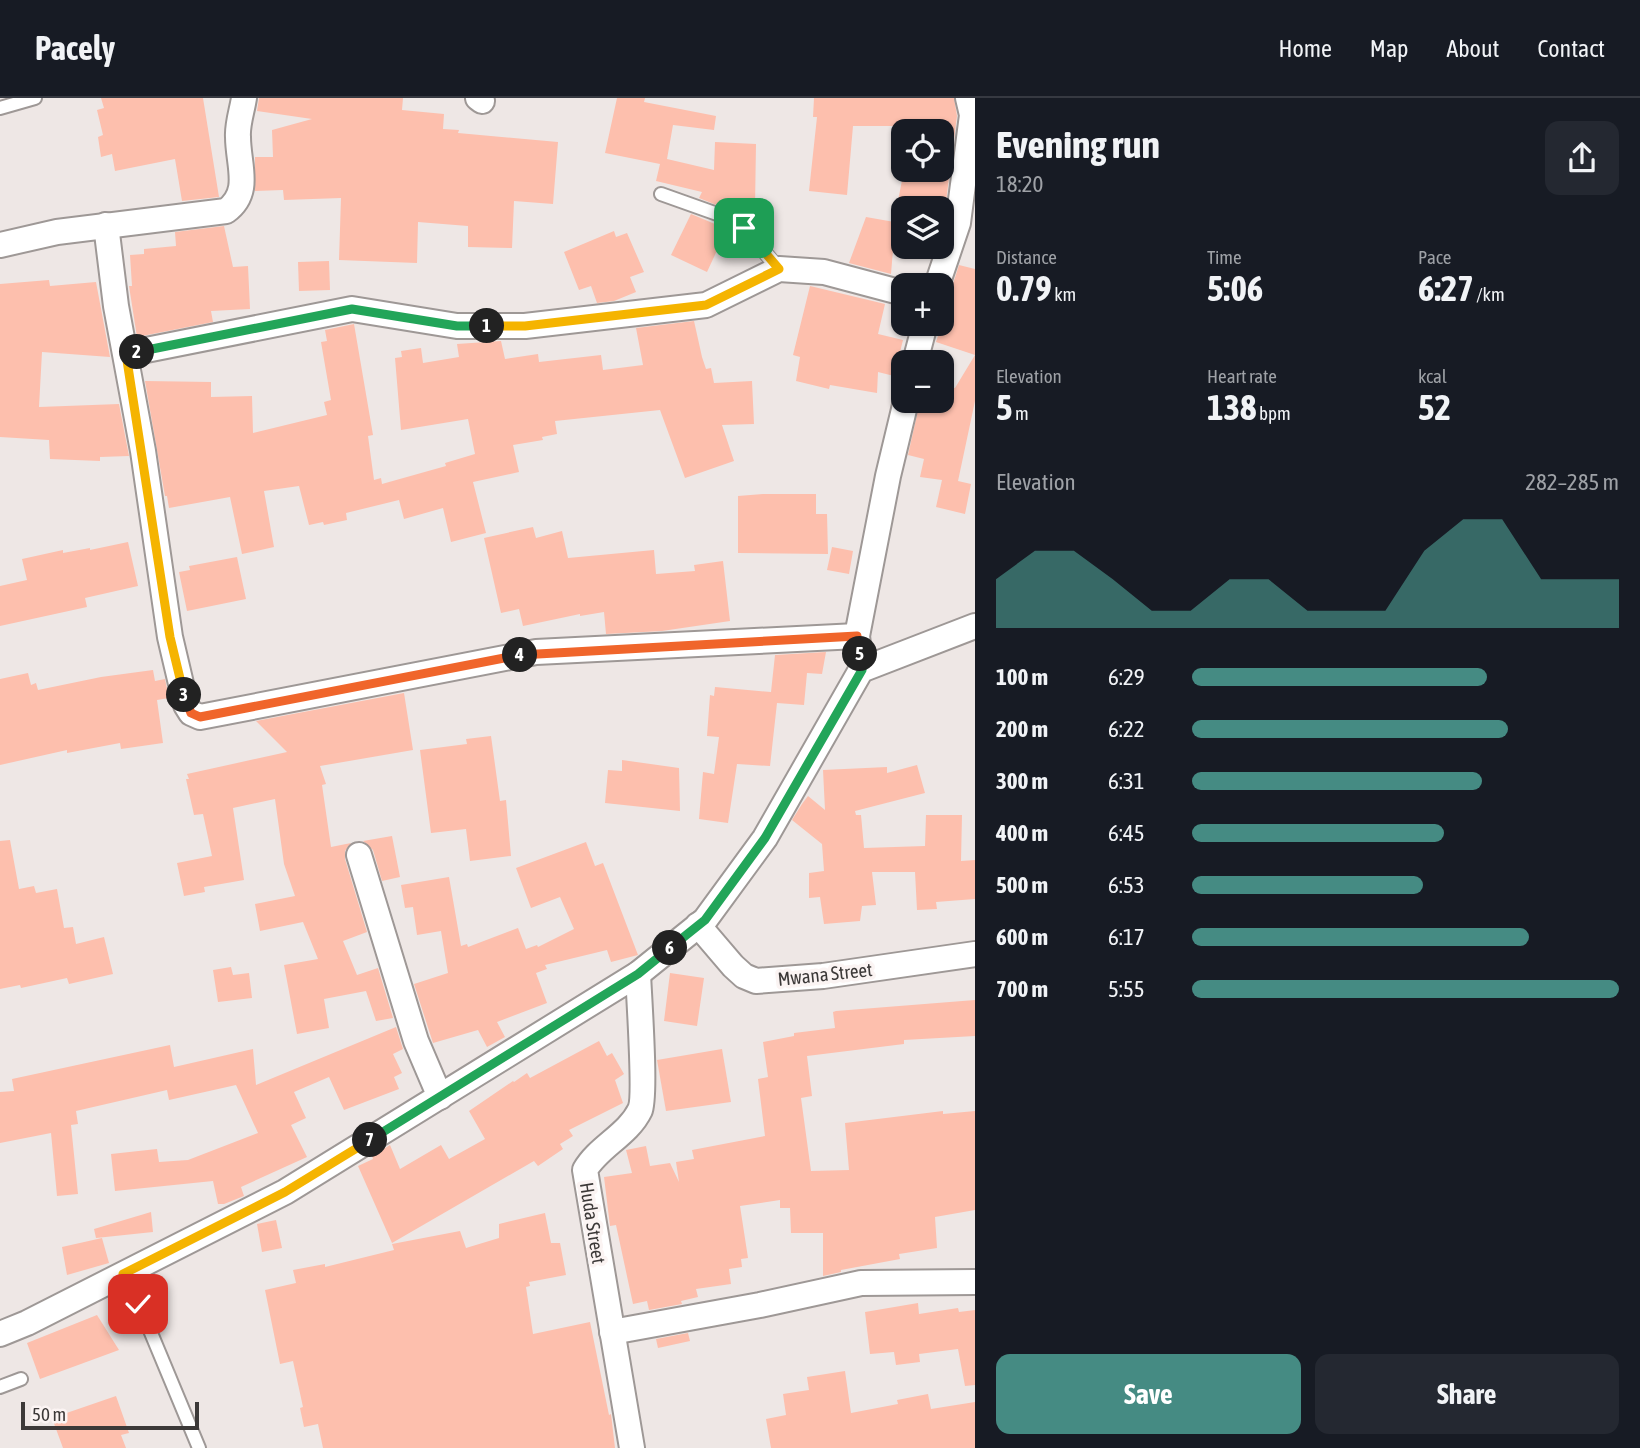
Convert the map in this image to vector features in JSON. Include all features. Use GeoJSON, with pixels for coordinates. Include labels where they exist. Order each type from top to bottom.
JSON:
{"type":"FeatureCollection","features":[{"type":"Feature","properties":{"kind":"street"},"geometry":{"type":"LineString","coordinates":[[0,246],[57,232],[226,211],[234,205],[243,187],[237,135],[244,98]]}},
{"type":"Feature","properties":{"kind":"street"},"geometry":{"type":"LineString","coordinates":[[941,273],[958,223],[972,115],[968,98]]}},
{"type":"Feature","properties":{"kind":"street"},"geometry":{"type":"LineString","coordinates":[[106,225],[116,306],[126,354],[170,637],[186,705],[191,713],[200,717],[536,652],[857,636]]}},
{"type":"Feature","properties":{"kind":"street"},"geometry":{"type":"LineString","coordinates":[[126,354],[352,309],[457,326],[525,326],[706,305],[779,269],[824,272],[891,290]]}},
{"type":"Feature","properties":{"kind":"street"},"geometry":{"type":"LineString","coordinates":[[0,1334],[27,1323],[285,1192],[638,974],[698,925],[765,838],[862,670],[857,636],[888,475],[903,413]]}},
{"type":"Feature","properties":{"kind":"street"},"geometry":{"type":"LineString","coordinates":[[862,670],[975,626]]}},
{"type":"Feature","properties":{"kind":"street"},"geometry":{"type":"LineString","coordinates":[[359,855],[416,1041],[440,1097]]}},
{"type":"Feature","properties":{"kind":"street","name":"Mwana Street"},"geometry":{"type":"LineString","coordinates":[[698,925],[733,966],[755,981],[823,976],[975,954]]}},
{"type":"Feature","properties":{"kind":"street","name":"Huda Street"},"geometry":{"type":"LineString","coordinates":[[632,1448],[585,1170],[589,1163],[618,1138],[640,1110],[642,1102],[638,974]]}},
{"type":"Feature","properties":{"kind":"street"},"geometry":{"type":"LineString","coordinates":[[612,1332],[861,1283],[975,1282]]}},
{"type":"Feature","properties":{"kind":"lane"},"geometry":{"type":"LineString","coordinates":[[0,108],[35,98]]}},
{"type":"Feature","properties":{"kind":"lane"},"geometry":{"type":"LineString","coordinates":[[661,194],[720,215],[744,228],[779,269]]}},
{"type":"Feature","properties":{"kind":"lane"},"geometry":{"type":"LineString","coordinates":[[123,1274],[199,1448]]}},
{"type":"Feature","properties":{"kind":"lane"},"geometry":{"type":"LineString","coordinates":[[0,1387],[21,1380]]}},
{"type":"Feature","properties":{"kind":"building"},"geometry":{"type":"Polygon","coordinates":[[[101,98],[203,98],[219,197],[182,201],[175,159],[115,171],[112,154],[101,157],[98,137],[103,135],[97,110],[104,108],[101,98]]]}},
{"type":"Feature","properties":{"kind":"building"},"geometry":{"type":"Polygon","coordinates":[[[259,98],[403,98],[402,110],[444,114],[443,129],[459,130],[458,133],[558,142],[553,204],[514,201],[512,248],[468,247],[468,226],[418,222],[417,263],[339,260],[341,198],[284,200],[283,190],[255,191],[255,157],[273,157],[272,130],[312,119],[257,111],[259,98]]]}},
{"type":"Feature","properties":{"kind":"building"},"geometry":{"type":"Polygon","coordinates":[[[617,98],[645,98],[644,102],[716,116],[714,130],[673,125],[667,159],[714,170],[715,142],[756,144],[755,207],[736,207],[734,212],[699,198],[702,192],[656,181],[660,164],[605,153],[617,98]]]}},
{"type":"Feature","properties":{"kind":"building"},"geometry":{"type":"Polygon","coordinates":[[[814,98],[954,98],[957,116],[954,139],[954,119],[891,119],[891,126],[853,126],[847,195],[809,191],[817,117],[813,117],[814,98]]]}},
{"type":"Feature","properties":{"kind":"building"},"geometry":{"type":"Polygon","coordinates":[[[902,182],[948,182],[947,196],[899,196],[902,182]]]}},
{"type":"Feature","properties":{"kind":"building"},"geometry":{"type":"Polygon","coordinates":[[[691,214],[727,229],[707,272],[671,255],[691,214]]]}},
{"type":"Feature","properties":{"kind":"building"},"geometry":{"type":"Polygon","coordinates":[[[866,217],[891,221],[891,274],[849,263],[866,217]]]}},
{"type":"Feature","properties":{"kind":"building"},"geometry":{"type":"Polygon","coordinates":[[[224,226],[233,267],[248,266],[250,309],[211,311],[213,322],[137,337],[129,286],[132,286],[130,255],[144,254],[144,249],[176,246],[175,232],[224,226]]]}},
{"type":"Feature","properties":{"kind":"building"},"geometry":{"type":"Polygon","coordinates":[[[614,231],[616,237],[627,233],[644,272],[630,277],[636,292],[614,301],[597,303],[591,286],[579,290],[564,252],[614,231]]]}},
{"type":"Feature","properties":{"kind":"building"},"geometry":{"type":"Polygon","coordinates":[[[329,261],[330,290],[299,291],[298,262],[329,261]]]}},
{"type":"Feature","properties":{"kind":"building"},"geometry":{"type":"Polygon","coordinates":[[[959,265],[975,269],[975,355],[936,342],[938,336],[954,336],[954,281],[959,265]]]}},
{"type":"Feature","properties":{"kind":"building"},"geometry":{"type":"Polygon","coordinates":[[[49,280],[50,286],[96,282],[110,357],[42,352],[39,407],[119,404],[129,456],[100,457],[100,461],[50,459],[49,440],[0,437],[0,284],[49,280]]]}},
{"type":"Feature","properties":{"kind":"building"},"geometry":{"type":"Polygon","coordinates":[[[810,286],[885,304],[878,334],[903,340],[900,350],[891,350],[891,375],[878,372],[877,393],[830,385],[829,389],[796,381],[800,357],[793,355],[810,286]]]}},
{"type":"Feature","properties":{"kind":"building"},"geometry":{"type":"Polygon","coordinates":[[[694,321],[702,357],[706,369],[711,368],[714,383],[752,381],[754,424],[722,425],[734,461],[685,478],[660,410],[555,421],[557,434],[542,437],[543,440],[513,445],[519,472],[473,482],[486,533],[451,542],[443,508],[404,519],[399,500],[346,513],[347,520],[309,525],[299,486],[264,491],[274,547],[242,554],[230,497],[169,508],[145,381],[211,382],[211,397],[252,396],[253,433],[327,415],[324,402],[331,400],[321,342],[327,341],[325,330],[354,324],[373,435],[368,436],[374,480],[381,478],[382,484],[446,466],[445,463],[475,454],[468,419],[401,430],[395,358],[402,357],[401,351],[421,348],[423,363],[459,357],[457,344],[501,341],[505,359],[538,354],[539,362],[601,355],[603,370],[643,365],[636,328],[694,321]]]}},
{"type":"Feature","properties":{"kind":"building"},"geometry":{"type":"Polygon","coordinates":[[[975,355],[975,401],[958,481],[971,484],[965,514],[936,507],[942,480],[920,477],[924,459],[908,455],[917,413],[954,413],[955,388],[975,355]]]}},
{"type":"Feature","properties":{"kind":"building"},"geometry":{"type":"Polygon","coordinates":[[[816,494],[816,514],[827,514],[828,554],[738,553],[738,496],[816,494]]]}},
{"type":"Feature","properties":{"kind":"building"},"geometry":{"type":"Polygon","coordinates":[[[533,527],[536,538],[562,531],[568,558],[654,550],[656,574],[695,571],[694,565],[723,561],[730,621],[662,631],[606,634],[604,612],[580,614],[523,626],[519,609],[501,613],[484,538],[533,527]]]}},
{"type":"Feature","properties":{"kind":"building"},"geometry":{"type":"Polygon","coordinates":[[[128,542],[138,586],[85,598],[87,607],[0,626],[0,586],[27,580],[22,559],[63,550],[63,553],[90,550],[128,542]]]}},
{"type":"Feature","properties":{"kind":"building"},"geometry":{"type":"Polygon","coordinates":[[[832,547],[853,551],[849,574],[827,570],[832,547]]]}},
{"type":"Feature","properties":{"kind":"building"},"geometry":{"type":"Polygon","coordinates":[[[237,557],[246,599],[187,611],[179,572],[190,570],[189,566],[237,557]]]}},
{"type":"Feature","properties":{"kind":"building"},"geometry":{"type":"Polygon","coordinates":[[[826,652],[822,674],[807,673],[804,705],[777,703],[770,766],[737,764],[728,823],[699,819],[703,772],[714,774],[719,737],[707,736],[710,695],[714,696],[715,687],[771,692],[775,655],[826,652]]]}},
{"type":"Feature","properties":{"kind":"building"},"geometry":{"type":"Polygon","coordinates":[[[153,670],[155,681],[165,679],[169,698],[157,700],[163,743],[121,749],[120,743],[67,753],[67,750],[0,765],[0,679],[28,673],[31,685],[36,683],[38,690],[153,670]]]}},
{"type":"Feature","properties":{"kind":"building"},"geometry":{"type":"Polygon","coordinates":[[[404,693],[413,750],[320,766],[326,784],[322,785],[331,847],[351,843],[345,851],[345,859],[367,932],[343,941],[357,975],[378,968],[393,1018],[376,1021],[366,991],[324,999],[329,1028],[297,1034],[284,965],[318,959],[303,922],[260,931],[255,904],[295,896],[284,864],[275,799],[233,808],[244,880],[204,887],[205,892],[184,896],[177,863],[212,856],[203,814],[194,815],[187,774],[287,752],[256,721],[404,693]]]}},
{"type":"Feature","properties":{"kind":"building"},"geometry":{"type":"Polygon","coordinates":[[[491,736],[500,801],[506,800],[511,856],[470,861],[466,829],[431,833],[420,750],[467,744],[466,739],[491,736]]]}},
{"type":"Feature","properties":{"kind":"building"},"geometry":{"type":"Polygon","coordinates":[[[622,760],[679,768],[680,811],[605,803],[608,770],[622,771],[622,760]]]}},
{"type":"Feature","properties":{"kind":"building"},"geometry":{"type":"Polygon","coordinates":[[[917,765],[925,793],[855,811],[856,815],[861,815],[864,848],[925,846],[926,815],[962,815],[961,861],[975,860],[975,899],[936,902],[937,909],[917,910],[915,872],[872,872],[876,905],[862,906],[860,921],[824,924],[820,897],[809,898],[809,873],[824,871],[822,844],[792,820],[808,796],[825,810],[823,770],[887,767],[887,773],[917,765]]]}},
{"type":"Feature","properties":{"kind":"building"},"geometry":{"type":"Polygon","coordinates":[[[392,836],[400,877],[382,881],[373,850],[363,841],[392,836]]]}},
{"type":"Feature","properties":{"kind":"building"},"geometry":{"type":"Polygon","coordinates":[[[10,840],[19,889],[34,886],[36,893],[57,889],[64,928],[73,927],[76,944],[104,937],[113,974],[69,984],[67,978],[21,988],[20,985],[0,989],[0,841],[10,840]]]}},
{"type":"Feature","properties":{"kind":"building"},"geometry":{"type":"Polygon","coordinates":[[[586,842],[595,866],[603,863],[638,955],[611,962],[607,950],[545,965],[547,969],[536,973],[547,1003],[497,1022],[505,1037],[487,1047],[478,1030],[433,1043],[414,984],[448,973],[441,931],[417,935],[413,907],[405,908],[401,885],[449,877],[461,946],[467,944],[468,947],[518,928],[526,949],[537,945],[538,947],[574,929],[560,897],[531,908],[516,868],[586,842]]]}},
{"type":"Feature","properties":{"kind":"building"},"geometry":{"type":"Polygon","coordinates":[[[231,967],[233,975],[249,973],[252,998],[218,1002],[213,970],[231,967]]]}},
{"type":"Feature","properties":{"kind":"building"},"geometry":{"type":"Polygon","coordinates":[[[670,973],[704,978],[697,1026],[664,1021],[670,973]]]}},
{"type":"Feature","properties":{"kind":"building"},"geometry":{"type":"Polygon","coordinates":[[[975,1000],[975,1036],[904,1040],[904,1044],[807,1056],[812,1096],[801,1098],[811,1171],[849,1170],[845,1123],[943,1111],[943,1114],[975,1111],[975,1210],[935,1217],[937,1248],[899,1254],[900,1259],[823,1276],[823,1233],[791,1233],[790,1208],[780,1208],[780,1200],[740,1206],[748,1258],[741,1259],[742,1267],[729,1269],[731,1284],[696,1289],[698,1297],[681,1301],[682,1304],[649,1310],[647,1301],[633,1304],[616,1225],[610,1226],[604,1177],[632,1173],[626,1150],[646,1146],[650,1166],[670,1163],[679,1182],[676,1162],[694,1159],[692,1150],[765,1136],[758,1079],[768,1077],[763,1042],[794,1036],[794,1033],[835,1028],[833,1012],[836,1011],[975,1000]]]}},
{"type":"Feature","properties":{"kind":"building"},"geometry":{"type":"Polygon","coordinates":[[[396,1027],[403,1049],[393,1054],[402,1073],[394,1077],[399,1089],[344,1110],[329,1077],[294,1092],[306,1118],[291,1125],[307,1157],[241,1187],[244,1196],[224,1204],[218,1204],[213,1181],[115,1191],[111,1154],[157,1149],[159,1162],[188,1160],[258,1133],[236,1085],[169,1100],[167,1090],[76,1111],[78,1124],[71,1125],[78,1194],[57,1196],[51,1133],[0,1143],[0,1092],[14,1091],[12,1079],[170,1045],[174,1067],[253,1049],[256,1085],[396,1027]]]}},
{"type":"Feature","properties":{"kind":"building"},"geometry":{"type":"Polygon","coordinates":[[[599,1041],[607,1056],[612,1053],[624,1074],[615,1080],[623,1103],[569,1130],[573,1136],[560,1144],[563,1149],[538,1166],[534,1161],[392,1243],[358,1166],[373,1159],[372,1156],[390,1145],[400,1169],[441,1145],[449,1159],[485,1139],[469,1111],[527,1073],[530,1078],[599,1041]]]}},
{"type":"Feature","properties":{"kind":"building"},"geometry":{"type":"Polygon","coordinates":[[[722,1049],[731,1102],[666,1111],[657,1060],[722,1049]]]}},
{"type":"Feature","properties":{"kind":"building"},"geometry":{"type":"Polygon","coordinates":[[[151,1212],[153,1232],[96,1238],[94,1229],[151,1212]]]}},
{"type":"Feature","properties":{"kind":"building"},"geometry":{"type":"Polygon","coordinates":[[[545,1213],[551,1243],[560,1243],[566,1275],[529,1282],[530,1286],[526,1287],[533,1334],[590,1322],[609,1415],[611,1414],[615,1448],[323,1448],[318,1424],[304,1427],[300,1408],[303,1407],[293,1361],[280,1364],[265,1290],[296,1283],[293,1270],[325,1264],[325,1267],[394,1250],[392,1244],[460,1231],[466,1248],[499,1238],[499,1224],[545,1213]]]}},
{"type":"Feature","properties":{"kind":"building"},"geometry":{"type":"Polygon","coordinates":[[[276,1220],[282,1248],[262,1252],[257,1224],[276,1220]]]}},
{"type":"Feature","properties":{"kind":"building"},"geometry":{"type":"Polygon","coordinates":[[[102,1238],[109,1263],[67,1275],[62,1247],[102,1238]]]}},
{"type":"Feature","properties":{"kind":"building"},"geometry":{"type":"Polygon","coordinates":[[[918,1303],[919,1314],[958,1308],[959,1312],[975,1310],[975,1385],[965,1386],[958,1349],[919,1354],[920,1362],[896,1365],[894,1352],[870,1354],[865,1312],[918,1303]]]}},
{"type":"Feature","properties":{"kind":"building"},"geometry":{"type":"Polygon","coordinates":[[[97,1315],[119,1350],[40,1379],[27,1343],[97,1315]]]}},
{"type":"Feature","properties":{"kind":"building"},"geometry":{"type":"Polygon","coordinates":[[[688,1333],[690,1341],[658,1348],[656,1339],[688,1333]]]}},
{"type":"Feature","properties":{"kind":"building"},"geometry":{"type":"Polygon","coordinates":[[[845,1371],[851,1413],[898,1404],[897,1400],[928,1394],[931,1409],[975,1402],[975,1448],[771,1448],[766,1419],[786,1415],[783,1394],[809,1390],[807,1377],[845,1371]]]}},
{"type":"Feature","properties":{"kind":"building"},"geometry":{"type":"Polygon","coordinates":[[[116,1396],[129,1433],[121,1435],[126,1448],[63,1448],[52,1418],[116,1396]]]}},
{"type":"Feature","properties":{"kind":"route"},"geometry":{"type":"LineString","coordinates":[[138,1304],[123,1274],[285,1192],[638,974],[705,920],[765,838],[862,670],[857,636],[536,652],[200,717],[191,713],[186,705],[170,637],[126,354],[352,309],[380,311],[457,326],[525,326],[706,305],[779,269],[744,228]]}}]}
